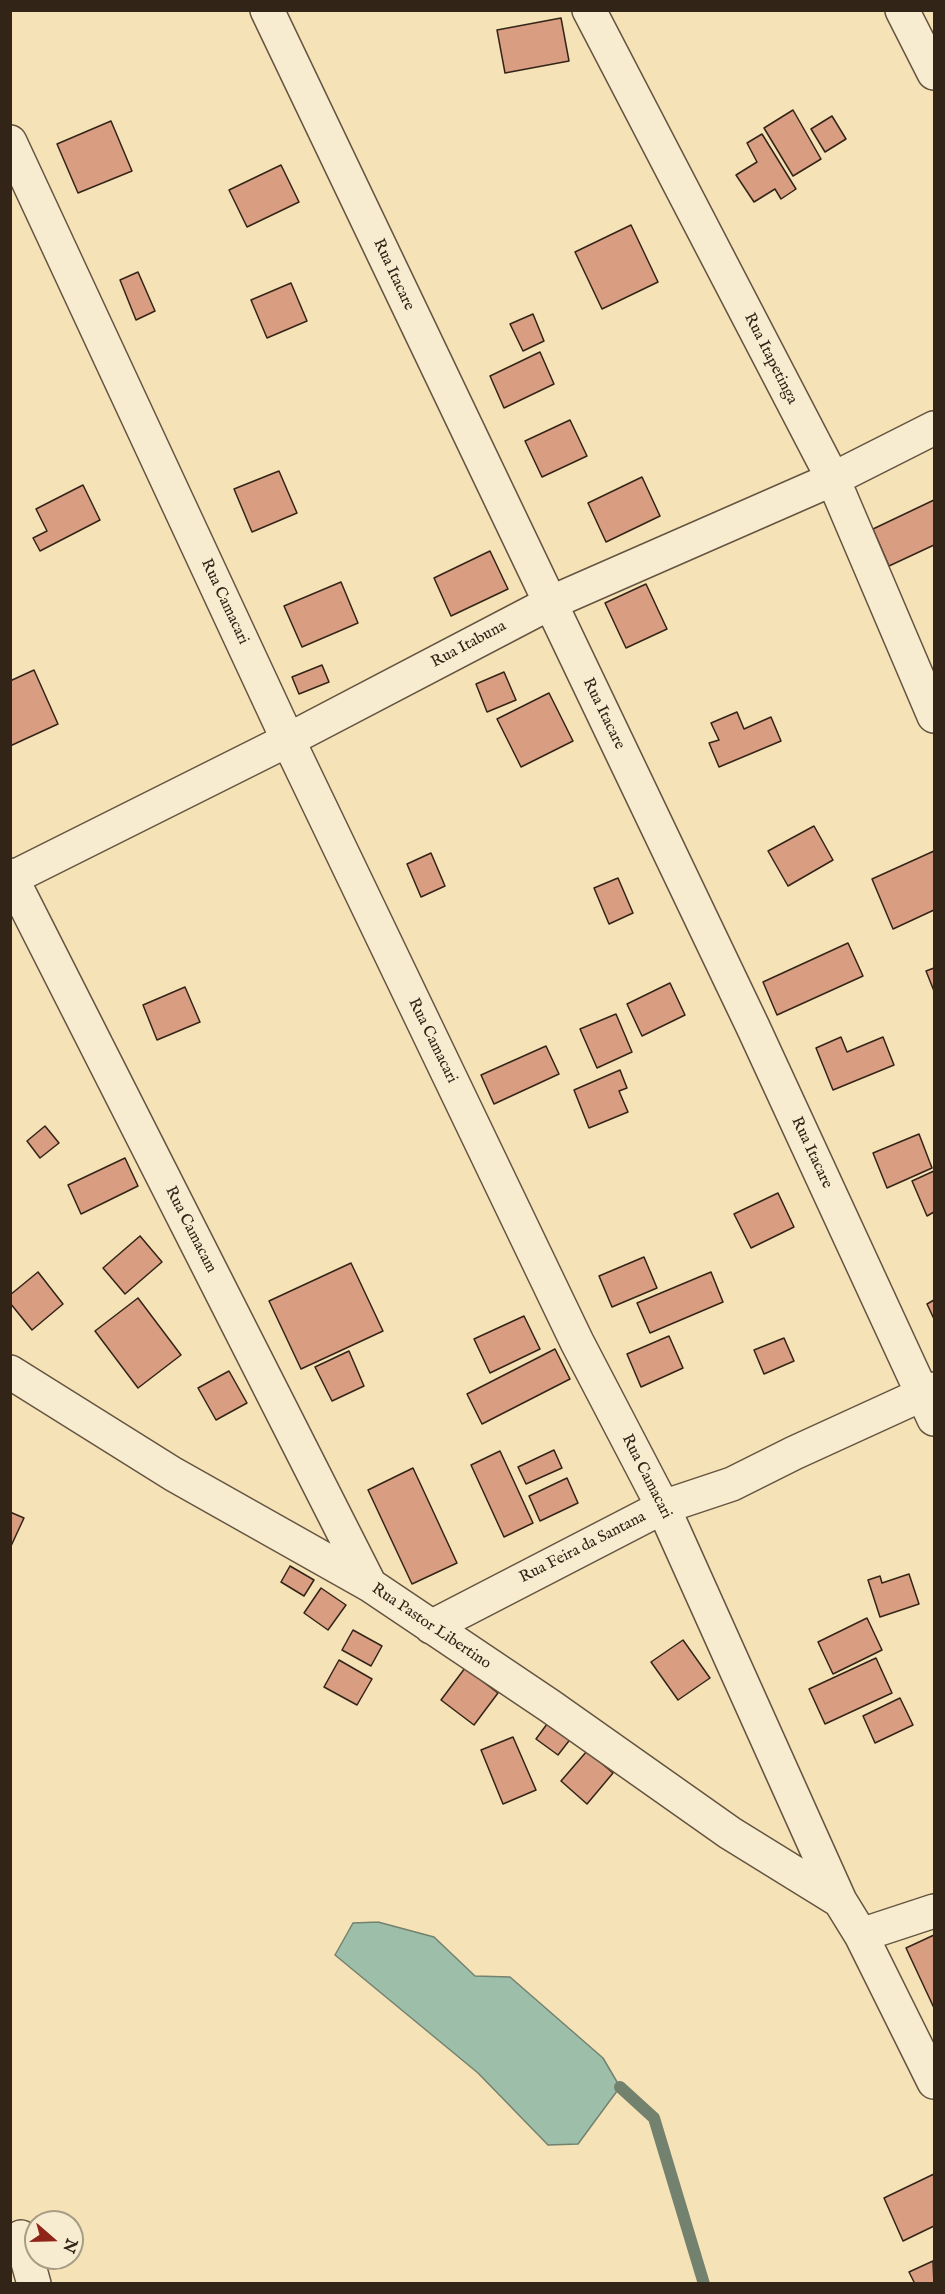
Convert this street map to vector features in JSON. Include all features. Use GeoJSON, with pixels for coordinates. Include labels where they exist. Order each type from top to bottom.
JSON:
{"type":"FeatureCollection","features":[{"type":"Feature","properties":{"kind":"street","name":"Rua Itacare"},"geometry":{"type":"LineString","coordinates":[[267,10],[930,1400]]}},
{"type":"Feature","properties":{"kind":"street","name":"Rua Itapetinga"},"geometry":{"type":"LineString","coordinates":[[589,10],[832,478],[934,716]]}},
{"type":"Feature","properties":{"kind":"street"},"geometry":{"type":"LineString","coordinates":[[902,10],[934,73]]}},
{"type":"Feature","properties":{"kind":"street","name":"Rua Camacari"},"geometry":{"type":"LineString","coordinates":[[10,142],[288,740],[577,1342],[663,1507],[840,1900],[861,1935]]}},
{"type":"Feature","properties":{"kind":"street","name":"Rua Itabuna"},"geometry":{"type":"LineString","coordinates":[[11,877],[288,740],[550,603],[832,478],[934,428]]}},
{"type":"Feature","properties":{"kind":"street","name":"Rua Camacam"},"geometry":{"type":"LineString","coordinates":[[11,877],[370,1585]]}},
{"type":"Feature","properties":{"kind":"street","name":"Rua Pastor Libertino"},"geometry":{"type":"LineString","coordinates":[[10,1372],[173,1474],[370,1585],[550,1706],[730,1833],[840,1900]]}},
{"type":"Feature","properties":{"kind":"street","name":"Rua Feira da Santana"},"geometry":{"type":"LineString","coordinates":[[431,1627],[663,1507],[732,1484],[930,1400]]}},
{"type":"Feature","properties":{"kind":"street"},"geometry":{"type":"LineString","coordinates":[[934,1911],[861,1935],[934,2082]]}},
{"type":"Feature","properties":{"kind":"street"},"geometry":{"type":"LineString","coordinates":[[21,2237],[34,2283]]}},
{"type":"Feature","properties":{"kind":"shaded area"},"geometry":{"type":"Polygon","coordinates":[[[378,1922],[434,1937],[475,1976],[510,1977],[603,2058],[620,2087],[578,2144],[548,2145],[478,2073],[335,1955],[353,1923],[378,1922]]]}},
{"type":"Feature","properties":{"kind":"building"},"geometry":{"type":"Polygon","coordinates":[[[561,18],[569,61],[505,73],[497,30],[561,18]]]}},
{"type":"Feature","properties":{"kind":"building"},"geometry":{"type":"Polygon","coordinates":[[[793,110],[821,159],[793,176],[764,128],[793,110]]]}},
{"type":"Feature","properties":{"kind":"building"},"geometry":{"type":"Polygon","coordinates":[[[832,116],[846,139],[825,152],[811,129],[832,116]]]}},
{"type":"Feature","properties":{"kind":"building"},"geometry":{"type":"Polygon","coordinates":[[[111,121],[132,171],[78,193],[57,144],[111,121]]]}},
{"type":"Feature","properties":{"kind":"building"},"geometry":{"type":"Polygon","coordinates":[[[762,134],[796,189],[781,199],[775,189],[754,202],[736,175],[757,162],[747,143],[762,134]]]}},
{"type":"Feature","properties":{"kind":"building"},"geometry":{"type":"Polygon","coordinates":[[[281,165],[299,202],[247,227],[229,190],[281,165]]]}},
{"type":"Feature","properties":{"kind":"building"},"geometry":{"type":"Polygon","coordinates":[[[631,225],[658,282],[602,309],[575,252],[631,225]]]}},
{"type":"Feature","properties":{"kind":"building"},"geometry":{"type":"Polygon","coordinates":[[[138,272],[155,311],[136,320],[120,280],[138,272]]]}},
{"type":"Feature","properties":{"kind":"building"},"geometry":{"type":"Polygon","coordinates":[[[291,283],[307,321],[267,338],[251,300],[291,283]]]}},
{"type":"Feature","properties":{"kind":"building"},"geometry":{"type":"Polygon","coordinates":[[[533,314],[544,341],[523,351],[510,324],[533,314]]]}},
{"type":"Feature","properties":{"kind":"building"},"geometry":{"type":"Polygon","coordinates":[[[540,352],[554,384],[504,408],[490,376],[540,352]]]}},
{"type":"Feature","properties":{"kind":"building"},"geometry":{"type":"Polygon","coordinates":[[[570,420],[587,456],[542,477],[525,441],[570,420]]]}},
{"type":"Feature","properties":{"kind":"building"},"geometry":{"type":"Polygon","coordinates":[[[279,471],[297,513],[252,532],[234,489],[279,471]]]}},
{"type":"Feature","properties":{"kind":"building"},"geometry":{"type":"Polygon","coordinates":[[[642,477],[660,516],[606,542],[588,503],[642,477]]]}},
{"type":"Feature","properties":{"kind":"building"},"geometry":{"type":"Polygon","coordinates":[[[83,485],[100,520],[40,551],[33,538],[47,531],[36,509],[83,485]]]}},
{"type":"Feature","properties":{"kind":"building"},"geometry":{"type":"Polygon","coordinates":[[[934,500],[934,545],[889,566],[873,529],[934,500]]]}},
{"type":"Feature","properties":{"kind":"building"},"geometry":{"type":"Polygon","coordinates":[[[490,551],[508,589],[451,616],[434,578],[490,551]]]}},
{"type":"Feature","properties":{"kind":"building"},"geometry":{"type":"Polygon","coordinates":[[[341,582],[358,623],[302,647],[284,606],[341,582]]]}},
{"type":"Feature","properties":{"kind":"building"},"geometry":{"type":"Polygon","coordinates":[[[646,584],[667,629],[626,648],[605,603],[646,584]]]}},
{"type":"Feature","properties":{"kind":"building"},"geometry":{"type":"Polygon","coordinates":[[[322,665],[329,682],[299,694],[292,677],[322,665]]]}},
{"type":"Feature","properties":{"kind":"building"},"geometry":{"type":"Polygon","coordinates":[[[34,670],[58,724],[10,746],[10,681],[34,670]]]}},
{"type":"Feature","properties":{"kind":"building"},"geometry":{"type":"Polygon","coordinates":[[[504,672],[516,700],[487,712],[476,684],[504,672]]]}},
{"type":"Feature","properties":{"kind":"building"},"geometry":{"type":"Polygon","coordinates":[[[549,693],[573,741],[521,767],[497,719],[549,693]]]}},
{"type":"Feature","properties":{"kind":"building"},"geometry":{"type":"Polygon","coordinates":[[[737,712],[744,729],[771,717],[781,741],[719,767],[709,743],[719,740],[711,723],[737,712]]]}},
{"type":"Feature","properties":{"kind":"building"},"geometry":{"type":"Polygon","coordinates":[[[814,826],[833,860],[788,886],[768,851],[814,826]]]}},
{"type":"Feature","properties":{"kind":"building"},"geometry":{"type":"Polygon","coordinates":[[[934,851],[934,910],[893,929],[872,879],[934,851]]]}},
{"type":"Feature","properties":{"kind":"building"},"geometry":{"type":"Polygon","coordinates":[[[431,853],[445,886],[421,897],[407,864],[431,853]]]}},
{"type":"Feature","properties":{"kind":"building"},"geometry":{"type":"Polygon","coordinates":[[[618,878],[633,913],[609,924],[594,888],[618,878]]]}},
{"type":"Feature","properties":{"kind":"building"},"geometry":{"type":"Polygon","coordinates":[[[848,943],[863,976],[777,1015],[763,982],[848,943]]]}},
{"type":"Feature","properties":{"kind":"building"},"geometry":{"type":"Polygon","coordinates":[[[934,968],[934,991],[926,971],[934,968]]]}},
{"type":"Feature","properties":{"kind":"building"},"geometry":{"type":"Polygon","coordinates":[[[670,983],[685,1015],[642,1036],[627,1004],[670,983]]]}},
{"type":"Feature","properties":{"kind":"building"},"geometry":{"type":"Polygon","coordinates":[[[185,987],[200,1022],[157,1040],[143,1005],[185,987]]]}},
{"type":"Feature","properties":{"kind":"building"},"geometry":{"type":"Polygon","coordinates":[[[616,1014],[632,1052],[597,1068],[580,1029],[616,1014]]]}},
{"type":"Feature","properties":{"kind":"building"},"geometry":{"type":"Polygon","coordinates":[[[841,1037],[847,1052],[883,1037],[894,1065],[833,1090],[816,1048],[841,1037]]]}},
{"type":"Feature","properties":{"kind":"building"},"geometry":{"type":"Polygon","coordinates":[[[546,1046],[559,1074],[494,1104],[481,1075],[546,1046]]]}},
{"type":"Feature","properties":{"kind":"building"},"geometry":{"type":"Polygon","coordinates":[[[620,1070],[627,1088],[619,1091],[628,1112],[589,1128],[574,1090],[620,1070]]]}},
{"type":"Feature","properties":{"kind":"building"},"geometry":{"type":"Polygon","coordinates":[[[45,1126],[59,1143],[40,1158],[27,1141],[45,1126]]]}},
{"type":"Feature","properties":{"kind":"building"},"geometry":{"type":"Polygon","coordinates":[[[919,1134],[932,1168],[887,1188],[873,1153],[919,1134]]]}},
{"type":"Feature","properties":{"kind":"building"},"geometry":{"type":"Polygon","coordinates":[[[125,1158],[138,1186],[81,1214],[68,1185],[125,1158]]]}},
{"type":"Feature","properties":{"kind":"building"},"geometry":{"type":"Polygon","coordinates":[[[934,1171],[934,1212],[927,1216],[912,1181],[934,1171]]]}},
{"type":"Feature","properties":{"kind":"building"},"geometry":{"type":"Polygon","coordinates":[[[778,1193],[794,1227],[751,1248],[734,1214],[778,1193]]]}},
{"type":"Feature","properties":{"kind":"building"},"geometry":{"type":"Polygon","coordinates":[[[140,1236],[162,1262],[125,1294],[103,1268],[140,1236]]]}},
{"type":"Feature","properties":{"kind":"building"},"geometry":{"type":"Polygon","coordinates":[[[644,1257],[657,1288],[612,1307],[599,1276],[644,1257]]]}},
{"type":"Feature","properties":{"kind":"building"},"geometry":{"type":"Polygon","coordinates":[[[351,1263],[383,1331],[301,1369],[269,1301],[351,1263]]]}},
{"type":"Feature","properties":{"kind":"building"},"geometry":{"type":"Polygon","coordinates":[[[38,1272],[63,1304],[32,1330],[10,1303],[10,1295],[38,1272]]]}},
{"type":"Feature","properties":{"kind":"building"},"geometry":{"type":"Polygon","coordinates":[[[711,1272],[723,1302],[650,1333],[637,1303],[711,1272]]]}},
{"type":"Feature","properties":{"kind":"building"},"geometry":{"type":"Polygon","coordinates":[[[138,1298],[181,1355],[138,1388],[95,1331],[138,1298]]]}},
{"type":"Feature","properties":{"kind":"building"},"geometry":{"type":"Polygon","coordinates":[[[934,1300],[934,1319],[927,1304],[934,1300]]]}},
{"type":"Feature","properties":{"kind":"building"},"geometry":{"type":"Polygon","coordinates":[[[524,1316],[540,1349],[490,1373],[474,1339],[524,1316]]]}},
{"type":"Feature","properties":{"kind":"building"},"geometry":{"type":"Polygon","coordinates":[[[669,1336],[683,1368],[641,1387],[627,1354],[669,1336]]]}},
{"type":"Feature","properties":{"kind":"building"},"geometry":{"type":"Polygon","coordinates":[[[784,1338],[794,1361],[764,1374],[754,1350],[784,1338]]]}},
{"type":"Feature","properties":{"kind":"building"},"geometry":{"type":"Polygon","coordinates":[[[555,1349],[570,1379],[482,1424],[467,1394],[555,1349]]]}},
{"type":"Feature","properties":{"kind":"building"},"geometry":{"type":"Polygon","coordinates":[[[349,1351],[364,1386],[332,1401],[315,1367],[349,1351]]]}},
{"type":"Feature","properties":{"kind":"building"},"geometry":{"type":"Polygon","coordinates":[[[229,1371],[247,1403],[216,1420],[198,1388],[229,1371]]]}},
{"type":"Feature","properties":{"kind":"building"},"geometry":{"type":"Polygon","coordinates":[[[554,1450],[562,1468],[526,1484],[518,1467],[554,1450]]]}},
{"type":"Feature","properties":{"kind":"building"},"geometry":{"type":"Polygon","coordinates":[[[500,1451],[533,1523],[504,1537],[471,1465],[500,1451]]]}},
{"type":"Feature","properties":{"kind":"building"},"geometry":{"type":"Polygon","coordinates":[[[413,1468],[457,1563],[412,1584],[368,1490],[413,1468]]]}},
{"type":"Feature","properties":{"kind":"building"},"geometry":{"type":"Polygon","coordinates":[[[567,1478],[578,1503],[540,1521],[529,1496],[567,1478]]]}},
{"type":"Feature","properties":{"kind":"building"},"geometry":{"type":"Polygon","coordinates":[[[10,1512],[24,1518],[11,1546],[10,1546],[10,1512]]]}},
{"type":"Feature","properties":{"kind":"building"},"geometry":{"type":"Polygon","coordinates":[[[290,1566],[314,1580],[304,1596],[281,1582],[290,1566]]]}},
{"type":"Feature","properties":{"kind":"building"},"geometry":{"type":"Polygon","coordinates":[[[909,1574],[919,1604],[880,1617],[868,1580],[880,1576],[882,1583],[909,1574]]]}},
{"type":"Feature","properties":{"kind":"building"},"geometry":{"type":"Polygon","coordinates":[[[321,1588],[346,1605],[328,1630],[304,1613],[321,1588]]]}},
{"type":"Feature","properties":{"kind":"building"},"geometry":{"type":"Polygon","coordinates":[[[867,1618],[882,1650],[833,1674],[818,1642],[867,1618]]]}},
{"type":"Feature","properties":{"kind":"building"},"geometry":{"type":"Polygon","coordinates":[[[353,1630],[382,1646],[371,1666],[342,1650],[353,1630]]]}},
{"type":"Feature","properties":{"kind":"building"},"geometry":{"type":"Polygon","coordinates":[[[683,1640],[710,1678],[678,1700],[651,1662],[683,1640]]]}},
{"type":"Feature","properties":{"kind":"building"},"geometry":{"type":"Polygon","coordinates":[[[876,1658],[892,1693],[825,1724],[809,1689],[876,1658]]]}},
{"type":"Feature","properties":{"kind":"building"},"geometry":{"type":"Polygon","coordinates":[[[339,1660],[372,1679],[357,1705],[324,1687],[339,1660]]]}},
{"type":"Feature","properties":{"kind":"building"},"geometry":{"type":"Polygon","coordinates":[[[465,1668],[498,1693],[474,1725],[441,1700],[465,1668]]]}},
{"type":"Feature","properties":{"kind":"building"},"geometry":{"type":"Polygon","coordinates":[[[900,1698],[913,1725],[875,1743],[863,1716],[900,1698]]]}},
{"type":"Feature","properties":{"kind":"building"},"geometry":{"type":"Polygon","coordinates":[[[550,1720],[572,1737],[558,1755],[536,1739],[550,1720]]]}},
{"type":"Feature","properties":{"kind":"building"},"geometry":{"type":"Polygon","coordinates":[[[513,1737],[536,1790],[503,1804],[481,1750],[513,1737]]]}},
{"type":"Feature","properties":{"kind":"building"},"geometry":{"type":"Polygon","coordinates":[[[587,1751],[613,1773],[587,1804],[561,1781],[587,1751]]]}},
{"type":"Feature","properties":{"kind":"building"},"geometry":{"type":"Polygon","coordinates":[[[934,1935],[934,2008],[906,1948],[934,1935]]]}},
{"type":"Feature","properties":{"kind":"building"},"geometry":{"type":"Polygon","coordinates":[[[934,2174],[934,2226],[903,2241],[884,2198],[934,2174]]]}},
{"type":"Feature","properties":{"kind":"building"},"geometry":{"type":"Polygon","coordinates":[[[933,2261],[934,2284],[915,2284],[909,2272],[933,2261]]]}},
{"type":"Feature","properties":{"kind":"waterway"},"geometry":{"type":"LineString","coordinates":[[620,2087],[654,2118],[704,2284]]}}]}
